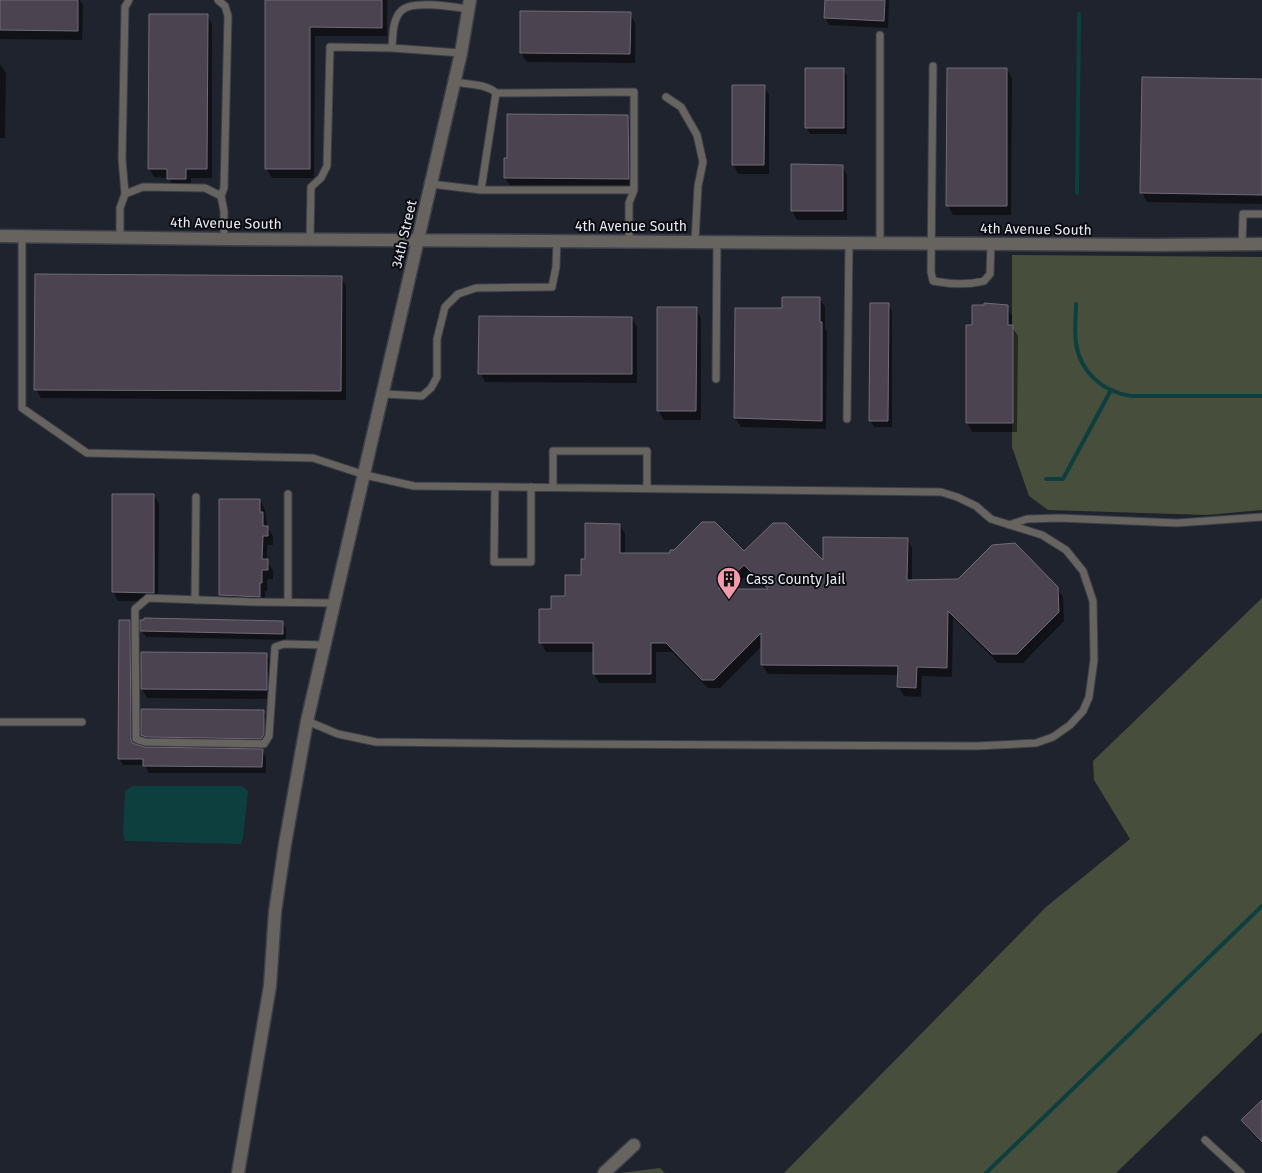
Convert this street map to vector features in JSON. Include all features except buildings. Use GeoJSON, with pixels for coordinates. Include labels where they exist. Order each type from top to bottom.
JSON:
{"type":"FeatureCollection","features":[{"type":"Feature","properties":{"kind":"street","name":"34th Street"},"geometry":{"type":"LineString","coordinates":[[238,1173],[270,986],[275,912],[307,721],[384,394],[461,53],[470,4]]}},
{"type":"Feature","properties":{"kind":"street","name":"4th Avenue South"},"geometry":{"type":"LineString","coordinates":[[0,236],[991,244],[1262,244]]}},
{"type":"Feature","properties":{"kind":"street"},"geometry":{"type":"LineString","coordinates":[[604,1173],[634,1145]]}},
{"type":"Feature","properties":{"kind":"lane"},"geometry":{"type":"LineString","coordinates":[[120,237],[120,208],[125,194],[123,150],[126,7],[129,0]]}},
{"type":"Feature","properties":{"kind":"lane"},"geometry":{"type":"LineString","coordinates":[[218,0],[225,6],[228,16],[224,188],[221,196],[224,211],[224,239]]}},
{"type":"Feature","properties":{"kind":"lane"},"geometry":{"type":"LineString","coordinates":[[392,48],[393,30],[396,19],[402,10],[418,5],[470,4]]}},
{"type":"Feature","properties":{"kind":"lane"},"geometry":{"type":"LineString","coordinates":[[880,35],[880,243]]}},
{"type":"Feature","properties":{"kind":"lane"},"geometry":{"type":"LineString","coordinates":[[310,239],[311,187],[321,178],[327,166],[330,47],[392,48],[461,53]]}},
{"type":"Feature","properties":{"kind":"lane"},"geometry":{"type":"LineString","coordinates":[[933,66],[931,272],[933,281],[951,283],[984,281],[990,274],[991,244]]}},
{"type":"Feature","properties":{"kind":"lane"},"geometry":{"type":"LineString","coordinates":[[454,82],[480,86],[494,90],[496,93],[634,92],[634,190],[629,203],[629,241]]}},
{"type":"Feature","properties":{"kind":"lane"},"geometry":{"type":"LineString","coordinates":[[481,190],[496,93]]}},
{"type":"Feature","properties":{"kind":"lane"},"geometry":{"type":"LineString","coordinates":[[666,98],[681,107],[697,135],[702,162],[698,186],[695,241]]}},
{"type":"Feature","properties":{"kind":"lane"},"geometry":{"type":"LineString","coordinates":[[431,184],[481,190],[634,190]]}},
{"type":"Feature","properties":{"kind":"lane"},"geometry":{"type":"LineString","coordinates":[[125,194],[143,186],[205,188],[221,196]]}},
{"type":"Feature","properties":{"kind":"lane"},"geometry":{"type":"LineString","coordinates":[[1242,245],[1243,214],[1262,214]]}},
{"type":"Feature","properties":{"kind":"lane"},"geometry":{"type":"LineString","coordinates":[[22,236],[22,408],[87,453],[313,458],[365,474],[414,486],[941,492],[957,496],[976,506],[991,518],[1008,525],[1042,534],[1066,550],[1083,571],[1093,601],[1094,660],[1089,697],[1083,711],[1070,725],[1053,736],[1036,743],[1002,746],[837,746],[376,742],[338,734],[307,721]]}},
{"type":"Feature","properties":{"kind":"lane"},"geometry":{"type":"LineString","coordinates":[[384,394],[422,396],[431,388],[437,377],[437,340],[445,307],[458,294],[476,288],[552,287],[556,267],[557,240]]}},
{"type":"Feature","properties":{"kind":"lane"},"geometry":{"type":"LineString","coordinates":[[716,379],[717,241]]}},
{"type":"Feature","properties":{"kind":"lane"},"geometry":{"type":"LineString","coordinates":[[847,419],[850,242]]}},
{"type":"Feature","properties":{"kind":"lane"},"geometry":{"type":"LineString","coordinates":[[553,487],[553,450],[647,450],[647,488]]}},
{"type":"Feature","properties":{"kind":"lane"},"geometry":{"type":"LineString","coordinates":[[495,487],[494,562],[531,562],[532,487]]}},
{"type":"Feature","properties":{"kind":"lane"},"geometry":{"type":"LineString","coordinates":[[288,494],[288,602]]}},
{"type":"Feature","properties":{"kind":"lane"},"geometry":{"type":"LineString","coordinates":[[195,600],[196,496]]}},
{"type":"Feature","properties":{"kind":"lane"},"geometry":{"type":"LineString","coordinates":[[1008,525],[1028,519],[1059,518],[1177,523],[1262,517]]}},
{"type":"Feature","properties":{"kind":"lane"},"geometry":{"type":"LineString","coordinates":[[325,645],[284,644],[275,646],[269,736],[264,744],[145,742],[136,739],[135,609],[148,598],[335,602]]}},
{"type":"Feature","properties":{"kind":"lane"},"geometry":{"type":"LineString","coordinates":[[0,722],[82,722]]}},
{"type":"Feature","properties":{"kind":"lane"},"geometry":{"type":"LineString","coordinates":[[1205,1140],[1241,1173]]}},
{"type":"Feature","properties":{"kind":"shaded area"},"geometry":{"type":"Polygon","coordinates":[[[1012,255],[1262,257],[1262,510],[1207,515],[1048,510],[1029,496],[1012,447],[1012,255]]]}},
{"type":"Feature","properties":{"kind":"shaded area"},"geometry":{"type":"Polygon","coordinates":[[[1262,598],[1262,1032],[1116,1173],[784,1173],[1046,907],[1130,839],[1094,780],[1093,761],[1262,598]]]}},
{"type":"Feature","properties":{"kind":"shaded area"},"geometry":{"type":"Polygon","coordinates":[[[132,786],[242,786],[248,791],[241,844],[125,841],[123,833],[125,791],[132,786]]]}},
{"type":"Feature","properties":{"kind":"shaded area"},"geometry":{"type":"Polygon","coordinates":[[[660,1168],[665,1173],[620,1173],[660,1168]]]}},
{"type":"Feature","properties":{"kind":"waterway"},"geometry":{"type":"LineString","coordinates":[[1077,193],[1079,14]]}},
{"type":"Feature","properties":{"kind":"waterway"},"geometry":{"type":"LineString","coordinates":[[1076,304],[1076,343],[1082,363],[1094,379],[1111,390],[1131,396],[1262,396]]}},
{"type":"Feature","properties":{"kind":"waterway"},"geometry":{"type":"LineString","coordinates":[[1046,479],[1063,479],[1111,390]]}},
{"type":"Feature","properties":{"kind":"waterway"},"geometry":{"type":"LineString","coordinates":[[986,1173],[1262,906]]}},
{"type":"Feature","properties":{"kind":"place","name":"Cass County Jail"},"geometry":{"type":"Point","coordinates":[729,600]}}]}
